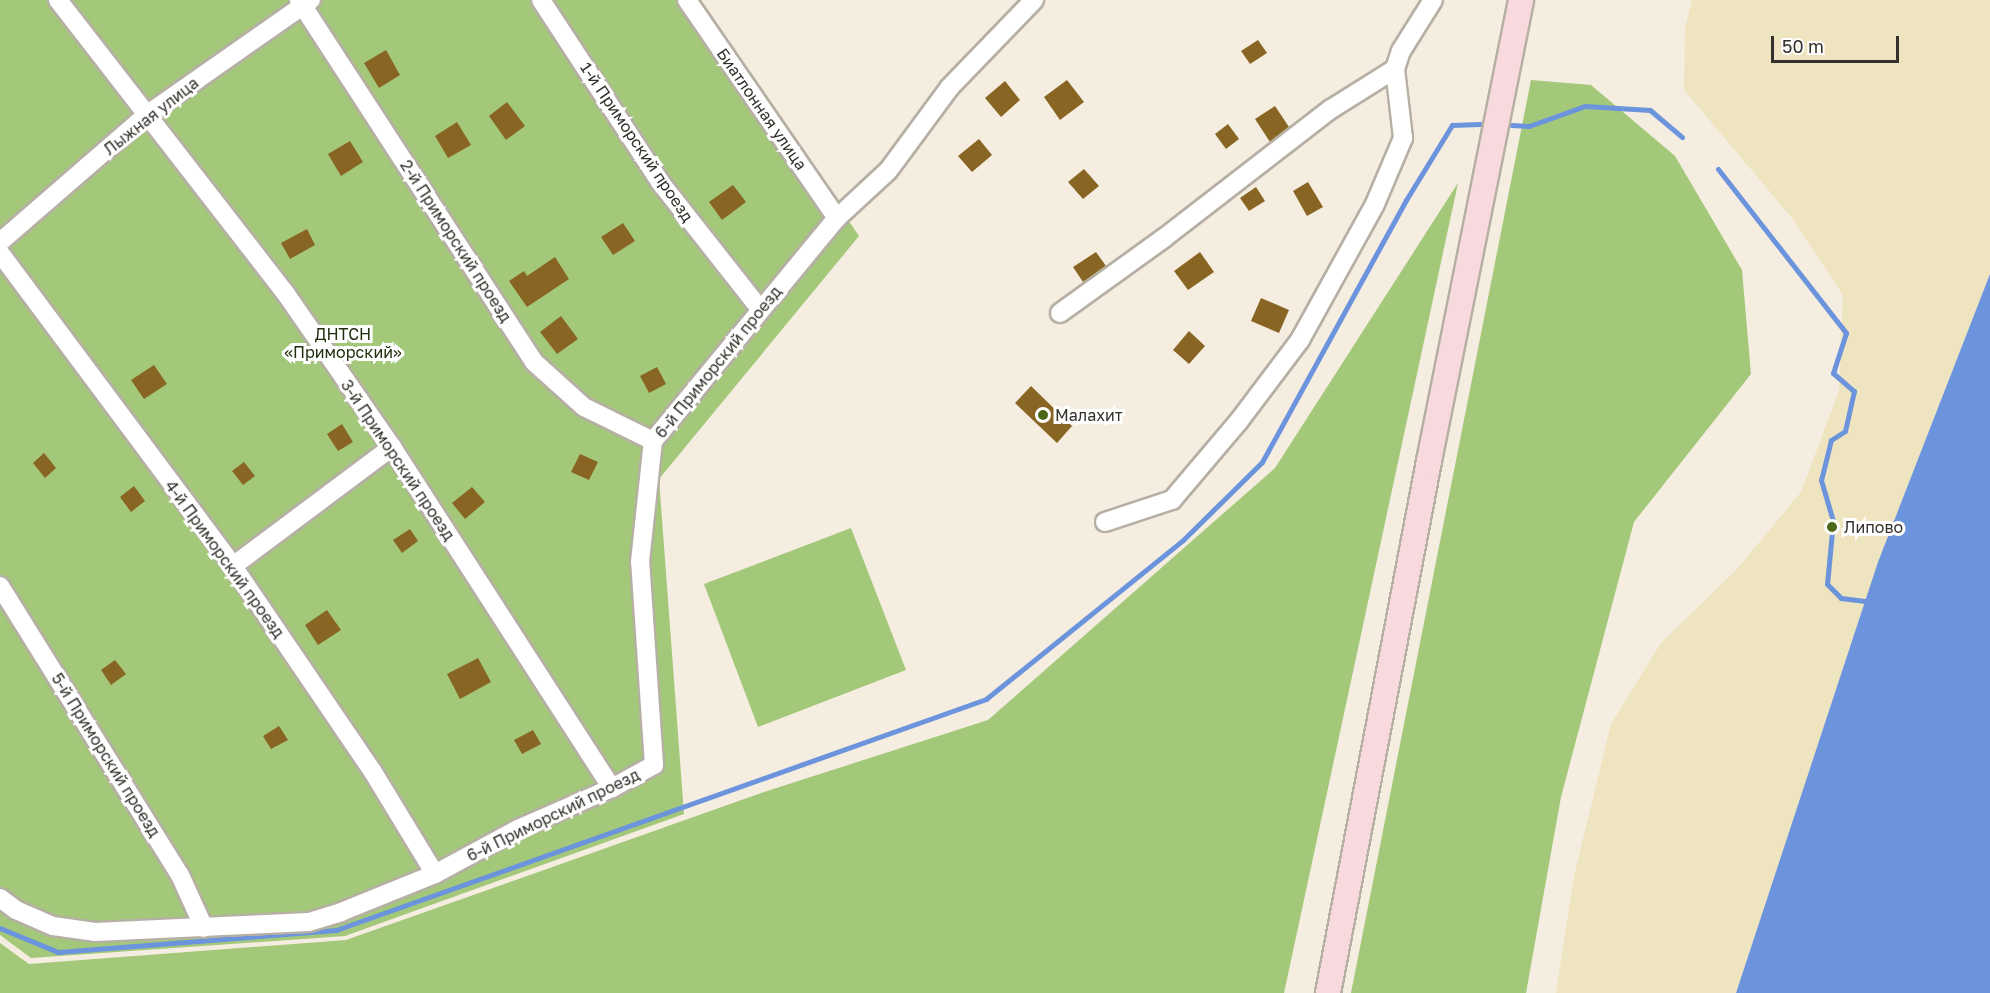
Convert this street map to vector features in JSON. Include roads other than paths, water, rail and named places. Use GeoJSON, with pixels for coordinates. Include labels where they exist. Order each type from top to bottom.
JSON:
{"type":"FeatureCollection","features":[{"type":"Feature","properties":{"kind":"main road"},"geometry":{"type":"LineString","coordinates":[[1328,993],[1431,450],[1521,0]]}},
{"type":"Feature","properties":{"kind":"street","name":"3-й Приморский проезд"},"geometry":{"type":"LineString","coordinates":[[58,0],[286,294],[392,447],[612,788]]}},
{"type":"Feature","properties":{"kind":"street","name":"1-й Приморский проезд"},"geometry":{"type":"LineString","coordinates":[[541,0],[660,182],[760,309]]}},
{"type":"Feature","properties":{"kind":"street","name":"Биатлонная улица"},"geometry":{"type":"LineString","coordinates":[[687,0],[837,218]]}},
{"type":"Feature","properties":{"kind":"street","name":"6-й Приморский проезд"},"geometry":{"type":"LineString","coordinates":[[0,898],[16,910],[54,926],[95,932],[309,922],[341,912],[435,874],[518,829],[612,788],[654,765],[640,562],[653,441],[837,218],[888,171],[950,87],[1033,0]]}},
{"type":"Feature","properties":{"kind":"street"},"geometry":{"type":"LineString","coordinates":[[1105,522],[1172,500],[1239,421],[1300,340],[1375,204],[1403,138],[1395,69],[1401,51],[1433,0]]}},
{"type":"Feature","properties":{"kind":"street","name":"Лыжная улица"},"geometry":{"type":"LineString","coordinates":[[0,242],[148,114],[304,2]]}},
{"type":"Feature","properties":{"kind":"street","name":"2-й Приморский проезд"},"geometry":{"type":"LineString","coordinates":[[304,2],[534,362],[584,407],[653,441]]}},
{"type":"Feature","properties":{"kind":"street"},"geometry":{"type":"LineString","coordinates":[[1060,314],[1164,238],[1331,109],[1395,69]]}},
{"type":"Feature","properties":{"kind":"street","name":"4-й Приморский проезд"},"geometry":{"type":"LineString","coordinates":[[0,253],[233,567],[373,772],[435,874]]}},
{"type":"Feature","properties":{"kind":"street"},"geometry":{"type":"LineString","coordinates":[[233,567],[392,447]]}},
{"type":"Feature","properties":{"kind":"street","name":"5-й Приморский проезд"},"geometry":{"type":"LineString","coordinates":[[0,586],[180,875],[204,928]]}},
{"type":"Feature","properties":{"kind":"water"},"geometry":{"type":"Polygon","coordinates":[[[1990,274],[1990,993],[1736,993],[1878,562],[1990,274]]]}},
{"type":"Feature","properties":{"kind":"waterway"},"geometry":{"type":"LineString","coordinates":[[1511,125],[1529,126],[1585,106],[1650,110],[1682,137]]}},
{"type":"Feature","properties":{"kind":"waterway"},"geometry":{"type":"LineString","coordinates":[[0,928],[58,952],[336,930],[986,699],[1183,540],[1262,462],[1406,200],[1452,125],[1480,124]]}},
{"type":"Feature","properties":{"kind":"waterway"},"geometry":{"type":"LineString","coordinates":[[1718,169],[1846,333],[1833,373],[1854,391],[1845,431],[1831,440],[1821,480],[1833,521],[1827,584],[1841,598],[1865,601]]}},
{"type":"Feature","properties":{"kind":"place","name":"Малахит"},"geometry":{"type":"Point","coordinates":[1043,415]}},
{"type":"Feature","properties":{"kind":"place","name":"Липово"},"geometry":{"type":"Point","coordinates":[1832,527]}},
{"type":"Feature","properties":{"kind":"park label","name":"ДНТСН «Приморский»"},"geometry":{"type":"Point","coordinates":[343,343]}}]}
